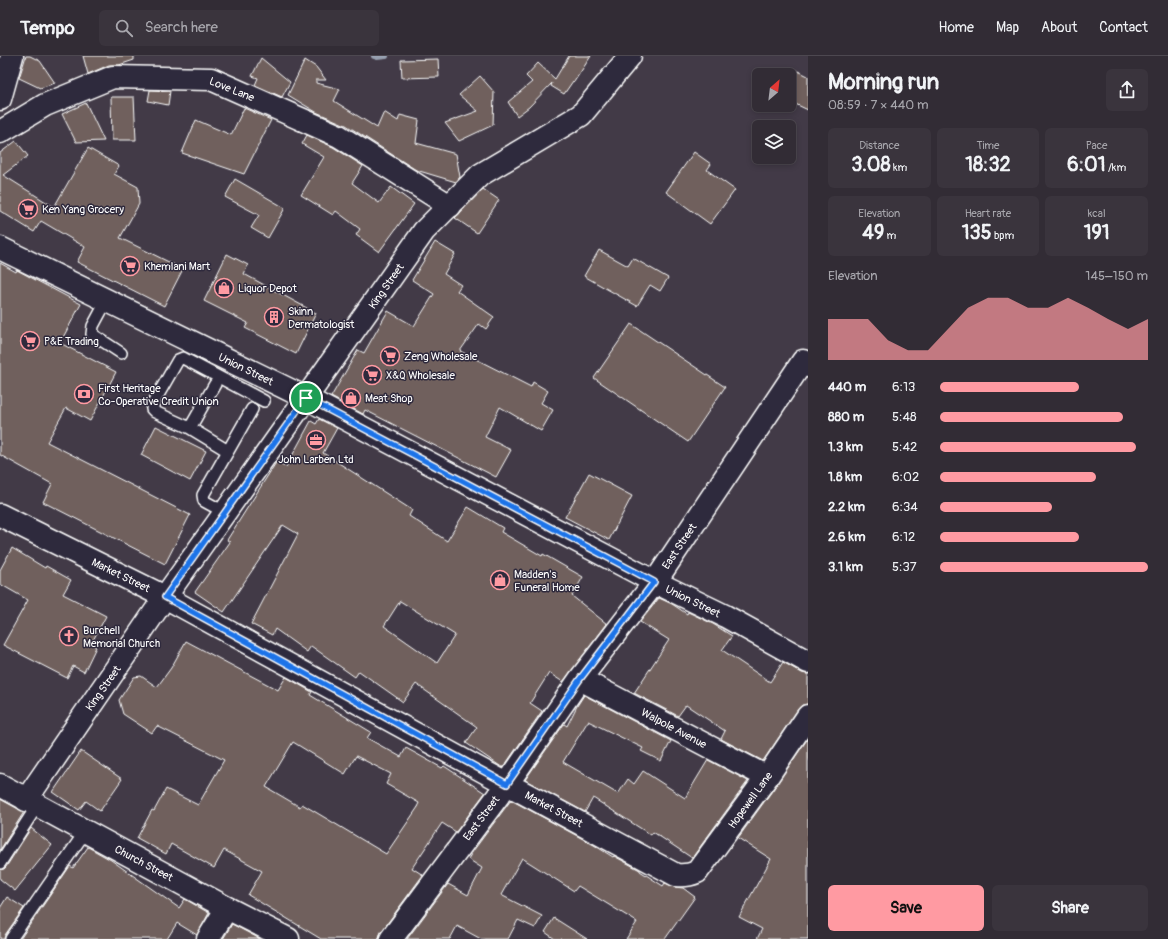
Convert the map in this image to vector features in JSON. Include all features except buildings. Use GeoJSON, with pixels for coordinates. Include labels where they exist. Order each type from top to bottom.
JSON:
{"type":"FeatureCollection","features":[{"type":"Feature","properties":{"kind":"street"},"geometry":{"type":"LineString","coordinates":[[0,99],[12,56]]}},
{"type":"Feature","properties":{"kind":"street","name":"King Street"},"geometry":{"type":"LineString","coordinates":[[31,803],[165,597],[226,513],[424,231],[480,175],[581,116],[630,56]]}},
{"type":"Feature","properties":{"kind":"street","name":"Love Lane"},"geometry":{"type":"LineString","coordinates":[[0,132],[45,105],[113,77],[211,79],[339,136],[450,206]]}},
{"type":"Feature","properties":{"kind":"street","name":"Union Street"},"geometry":{"type":"LineString","coordinates":[[0,248],[306,398],[654,582],[725,616],[808,662]]}},
{"type":"Feature","properties":{"kind":"street","name":"East Street"},"geometry":{"type":"LineString","coordinates":[[391,939],[507,784],[580,679],[654,582],[806,364]]}},
{"type":"Feature","properties":{"kind":"street","name":"Market Street"},"geometry":{"type":"LineString","coordinates":[[0,515],[165,597],[676,875],[684,876]]}},
{"type":"Feature","properties":{"kind":"street","name":"Walpole Avenue"},"geometry":{"type":"LineString","coordinates":[[580,679],[767,777]]}},
{"type":"Feature","properties":{"kind":"street","name":"Hopewell Lane"},"geometry":{"type":"LineString","coordinates":[[684,876],[697,872],[767,777],[808,716]]}},
{"type":"Feature","properties":{"kind":"street","name":"Church Street"},"geometry":{"type":"LineString","coordinates":[[0,785],[31,803],[288,939]]}},
{"type":"Feature","properties":{"kind":"street"},"geometry":{"type":"LineString","coordinates":[[208,939],[228,908]]}},
{"type":"Feature","properties":{"kind":"lane"},"geometry":{"type":"LineString","coordinates":[[107,300],[93,326],[92,334],[121,353]]}},
{"type":"Feature","properties":{"kind":"lane"},"geometry":{"type":"LineString","coordinates":[[228,451],[190,428],[155,412],[152,408],[178,360],[183,358],[264,401]]}},
{"type":"Feature","properties":{"kind":"lane"},"geometry":{"type":"LineString","coordinates":[[190,428],[215,384]]}},
{"type":"Feature","properties":{"kind":"lane"},"geometry":{"type":"LineString","coordinates":[[226,513],[204,501],[203,495],[252,409]]}},
{"type":"Feature","properties":{"kind":"lane"},"geometry":{"type":"LineString","coordinates":[[0,863],[31,803]]}},
{"type":"Feature","properties":{"kind":"lane"},"geometry":{"type":"LineString","coordinates":[[11,939],[86,832]]}},
{"type":"Feature","properties":{"kind":"waterway"},"geometry":{"type":"LineString","coordinates":[[374,56],[386,56]]}},
{"type":"Feature","properties":{"kind":"place","name":"Ken Yang Grocery"},"geometry":{"type":"Point","coordinates":[28,209]}},
{"type":"Feature","properties":{"kind":"place","name":"Khemlani Mart"},"geometry":{"type":"Point","coordinates":[130,266]}},
{"type":"Feature","properties":{"kind":"place","name":"Liquor Depot"},"geometry":{"type":"Point","coordinates":[224,288]}},
{"type":"Feature","properties":{"kind":"place","name":"Skinn Dermatologist"},"geometry":{"type":"Point","coordinates":[274,317]}},
{"type":"Feature","properties":{"kind":"place","name":"P&E Trading"},"geometry":{"type":"Point","coordinates":[30,341]}},
{"type":"Feature","properties":{"kind":"place","name":"Zeng Wholesale"},"geometry":{"type":"Point","coordinates":[390,356]}},
{"type":"Feature","properties":{"kind":"place","name":"X&Q Wholesale"},"geometry":{"type":"Point","coordinates":[372,375]}},
{"type":"Feature","properties":{"kind":"place","name":"First Heritage Co-Operative Credit Union"},"geometry":{"type":"Point","coordinates":[84,394]}},
{"type":"Feature","properties":{"kind":"place","name":"Meat Shop"},"geometry":{"type":"Point","coordinates":[351,398]}},
{"type":"Feature","properties":{"kind":"place","name":"John Larben Ltd"},"geometry":{"type":"Point","coordinates":[316,440]}},
{"type":"Feature","properties":{"kind":"place","name":"Madden's Funeral Home"},"geometry":{"type":"Point","coordinates":[500,580]}},
{"type":"Feature","properties":{"kind":"place","name":"Burchell Memorial Church"},"geometry":{"type":"Point","coordinates":[69,636]}},
{"type":"Feature","properties":{"kind":"route"},"geometry":{"type":"LineString","coordinates":[[306,398],[654,582],[580,679],[507,784],[165,597],[226,513],[306,398]]}}]}
